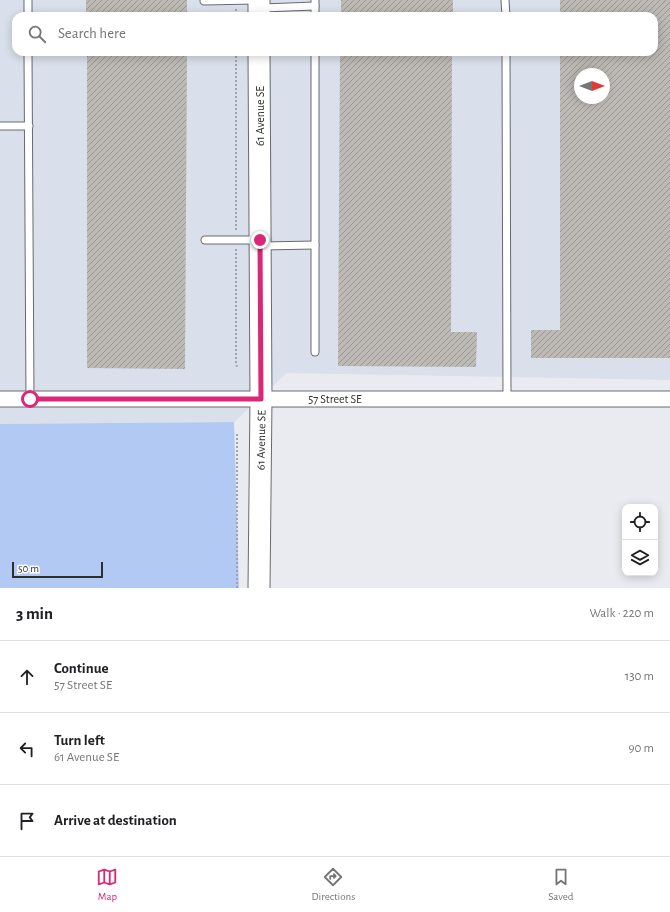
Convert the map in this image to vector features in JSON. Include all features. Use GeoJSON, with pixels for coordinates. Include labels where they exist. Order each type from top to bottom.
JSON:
{"type":"FeatureCollection","features":[{"type":"Feature","properties":{"kind":"street","name":"61 Avenue SE"},"geometry":{"type":"LineString","coordinates":[[259,56],[261,399],[259,588]]}},
{"type":"Feature","properties":{"kind":"street","name":"57 Street SE"},"geometry":{"type":"LineString","coordinates":[[0,399],[670,398]]}},
{"type":"Feature","properties":{"kind":"lane"},"geometry":{"type":"LineString","coordinates":[[28,0],[28,12]]}},
{"type":"Feature","properties":{"kind":"lane"},"geometry":{"type":"LineString","coordinates":[[506,0],[506,12]]}},
{"type":"Feature","properties":{"kind":"lane"},"geometry":{"type":"LineString","coordinates":[[204,1],[259,6],[315,3]]}},
{"type":"Feature","properties":{"kind":"lane"},"geometry":{"type":"LineString","coordinates":[[28,56],[30,399]]}},
{"type":"Feature","properties":{"kind":"lane"},"geometry":{"type":"LineString","coordinates":[[315,56],[315,352]]}},
{"type":"Feature","properties":{"kind":"lane"},"geometry":{"type":"LineString","coordinates":[[506,56],[507,399]]}},
{"type":"Feature","properties":{"kind":"lane"},"geometry":{"type":"LineString","coordinates":[[0,126],[28,126]]}},
{"type":"Feature","properties":{"kind":"lane"},"geometry":{"type":"LineString","coordinates":[[205,240],[236,240],[260,243],[315,245]]}},
{"type":"Feature","properties":{"kind":"path"},"geometry":{"type":"LineString","coordinates":[[236,56],[237,367]]}},
{"type":"Feature","properties":{"kind":"path"},"geometry":{"type":"LineString","coordinates":[[237,432],[237,588]]}},
{"type":"Feature","properties":{"kind":"shaded area"},"geometry":{"type":"Polygon","coordinates":[[[0,0],[670,0],[670,380],[287,373],[234,422],[0,424],[0,0]]]}},
{"type":"Feature","properties":{"kind":"shaded area"},"geometry":{"type":"Polygon","coordinates":[[[234,422],[239,588],[0,588],[0,424],[234,422]]]}},
{"type":"Feature","properties":{"kind":"building"},"geometry":{"type":"Polygon","coordinates":[[[86,0],[187,0],[187,12],[86,12],[86,0]]]}},
{"type":"Feature","properties":{"kind":"building"},"geometry":{"type":"Polygon","coordinates":[[[341,0],[453,0],[453,12],[341,12],[341,0]]]}},
{"type":"Feature","properties":{"kind":"building"},"geometry":{"type":"Polygon","coordinates":[[[560,0],[670,0],[670,358],[531,358],[531,330],[560,330],[560,56],[658,56],[658,12],[560,12],[560,0]]]}},
{"type":"Feature","properties":{"kind":"building"},"geometry":{"type":"Polygon","coordinates":[[[87,56],[187,56],[185,369],[87,368],[87,56]]]}},
{"type":"Feature","properties":{"kind":"building"},"geometry":{"type":"Polygon","coordinates":[[[340,56],[452,56],[451,332],[477,332],[476,367],[338,366],[340,56]]]}},
{"type":"Feature","properties":{"kind":"route"},"geometry":{"type":"LineString","coordinates":[[30,399],[261,399],[260,240]]}}]}
